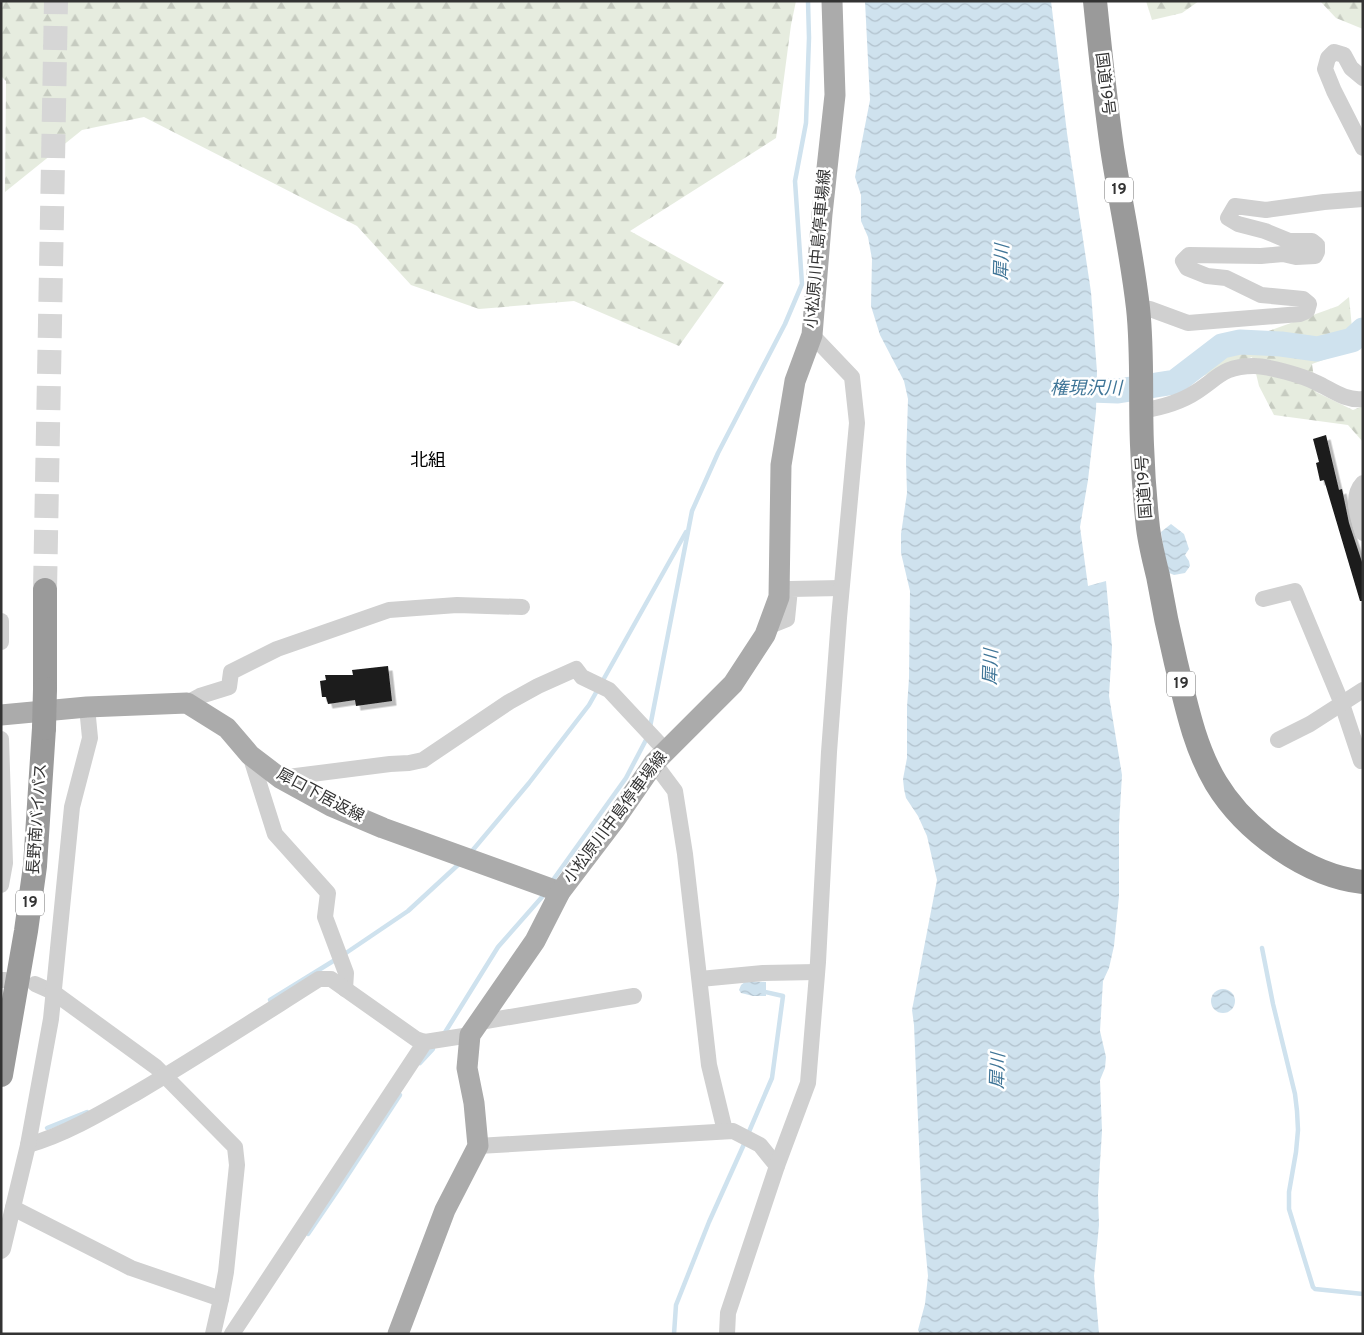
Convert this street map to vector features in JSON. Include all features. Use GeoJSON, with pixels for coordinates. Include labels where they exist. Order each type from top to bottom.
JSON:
{"type":"FeatureCollection","features":[{"type":"Feature","properties":{"kind":"highway","name":"国道19号"},"geometry":{"type":"LineString","coordinates":[[1095,1],[1100,57],[1112,146],[1138,308],[1142,444],[1148,530],[1169,635],[1191,724],[1202,755],[1217,784],[1247,822],[1289,853],[1317,869],[1349,880],[1363,882]]}},
{"type":"Feature","properties":{"kind":"highway","name":"長野南バイパス"},"geometry":{"type":"LineString","coordinates":[[1,1076],[26,931],[35,866],[44,728],[45,590]]}},
{"type":"Feature","properties":{"kind":"main road","name":"小松原川中島停車場線"},"geometry":{"type":"LineString","coordinates":[[478,1146],[474,1103],[467,1068],[475,1029],[535,941],[560,892],[660,757],[733,684],[764,635],[779,597],[781,465],[795,381],[812,335],[822,214],[835,95],[832,1]]}},
{"type":"Feature","properties":{"kind":"main road"},"geometry":{"type":"LineString","coordinates":[[1,715],[87,707],[187,703]]}},
{"type":"Feature","properties":{"kind":"main road","name":"犀口下居返線"},"geometry":{"type":"LineString","coordinates":[[187,703],[227,728],[250,755],[280,778],[331,806],[384,828],[560,892]]}},
{"type":"Feature","properties":{"kind":"main road"},"geometry":{"type":"LineString","coordinates":[[398,1334],[445,1210],[478,1146]]}},
{"type":"Feature","properties":{"kind":"street"},"geometry":{"type":"LineString","coordinates":[[1363,78],[1351,68],[1344,55],[1334,52],[1328,58],[1325,69],[1363,148]]}},
{"type":"Feature","properties":{"kind":"street"},"geometry":{"type":"LineString","coordinates":[[1138,308],[1150,308],[1188,322],[1300,314],[1307,311],[1309,304],[1303,299],[1261,295],[1226,278],[1207,276],[1186,268],[1183,261],[1189,255],[1261,256],[1284,254],[1296,257],[1314,256],[1317,252],[1317,245],[1312,241],[1289,241],[1265,231],[1238,224],[1228,218],[1235,206],[1266,210],[1363,199]]}},
{"type":"Feature","properties":{"kind":"street"},"geometry":{"type":"LineString","coordinates":[[727,1334],[728,1313],[777,1166],[808,1082],[817,972],[829,752],[841,588],[857,422],[852,377],[812,335]]}},
{"type":"Feature","properties":{"kind":"street"},"geometry":{"type":"LineString","coordinates":[[1142,397],[1173,402],[1195,392],[1229,369],[1254,366],[1277,370],[1315,382],[1335,393],[1355,400],[1363,399]]}},
{"type":"Feature","properties":{"kind":"street"},"geometry":{"type":"LineString","coordinates":[[1363,483],[1358,488],[1355,507],[1363,533]]}},
{"type":"Feature","properties":{"kind":"street"},"geometry":{"type":"LineString","coordinates":[[767,627],[787,619],[790,589],[841,588]]}},
{"type":"Feature","properties":{"kind":"street"},"geometry":{"type":"LineString","coordinates":[[1263,599],[1295,591],[1342,704],[1361,761]]}},
{"type":"Feature","properties":{"kind":"street"},"geometry":{"type":"LineString","coordinates":[[187,703],[200,696],[229,687],[231,672],[277,649],[389,610],[457,605],[522,607]]}},
{"type":"Feature","properties":{"kind":"street"},"geometry":{"type":"LineString","coordinates":[[1,621],[1,642]]}},
{"type":"Feature","properties":{"kind":"street"},"geometry":{"type":"LineString","coordinates":[[280,778],[423,760],[503,706],[545,683],[576,669],[582,677],[609,690],[660,757],[675,791],[685,854],[709,1065],[729,1131]]}},
{"type":"Feature","properties":{"kind":"street"},"geometry":{"type":"LineString","coordinates":[[1278,740],[1310,724],[1363,690]]}},
{"type":"Feature","properties":{"kind":"street"},"geometry":{"type":"LineString","coordinates":[[1,1251],[28,1145],[51,1018],[72,807],[90,738],[87,707]]}},
{"type":"Feature","properties":{"kind":"street"},"geometry":{"type":"LineString","coordinates":[[1,739],[6,863],[1,885]]}},
{"type":"Feature","properties":{"kind":"street"},"geometry":{"type":"LineString","coordinates":[[250,755],[276,834],[328,893],[325,917],[346,973],[345,989]]}},
{"type":"Feature","properties":{"kind":"street"},"geometry":{"type":"LineString","coordinates":[[700,980],[763,973],[817,972]]}},
{"type":"Feature","properties":{"kind":"street"},"geometry":{"type":"LineString","coordinates":[[28,1145],[42,1141],[110,1109],[161,1072],[319,979],[331,979],[416,1039],[425,1042],[475,1029],[634,996]]}},
{"type":"Feature","properties":{"kind":"street"},"geometry":{"type":"LineString","coordinates":[[35,984],[53,992],[161,1072],[235,1147],[237,1165],[226,1272],[213,1334]]}},
{"type":"Feature","properties":{"kind":"street"},"geometry":{"type":"LineString","coordinates":[[232,1334],[425,1042]]}},
{"type":"Feature","properties":{"kind":"street"},"geometry":{"type":"LineString","coordinates":[[478,1146],[729,1131],[760,1145],[777,1166]]}},
{"type":"Feature","properties":{"kind":"street"},"geometry":{"type":"LineString","coordinates":[[13,1208],[131,1268],[221,1298]]}},
{"type":"Feature","properties":{"kind":"green space"},"geometry":{"type":"Polygon","coordinates":[[[1,1],[796,1],[776,138],[630,231],[724,283],[679,346],[574,301],[479,309],[411,285],[357,226],[144,117],[82,130],[5,192],[6,81],[1,76],[1,1]]]}},
{"type":"Feature","properties":{"kind":"green space"},"geometry":{"type":"Polygon","coordinates":[[[1146,1],[1199,1],[1182,13],[1152,20],[1146,1]]]}},
{"type":"Feature","properties":{"kind":"green space"},"geometry":{"type":"Polygon","coordinates":[[[1320,1],[1363,1],[1363,29],[1336,18],[1320,1]]]}},
{"type":"Feature","properties":{"kind":"green space"},"geometry":{"type":"Polygon","coordinates":[[[1349,297],[1354,349],[1312,364],[1316,392],[1353,410],[1363,406],[1363,442],[1348,425],[1274,415],[1259,386],[1252,357],[1190,381],[1183,362],[1338,306],[1349,297]]]}},
{"type":"Feature","properties":{"kind":"water","name":"犀川"},"geometry":{"type":"Polygon","coordinates":[[[865,1],[1051,1],[1067,133],[1091,292],[1097,372],[1096,411],[1088,480],[1080,527],[1088,586],[1106,581],[1112,647],[1109,696],[1122,775],[1119,826],[1119,896],[1114,946],[1109,968],[1103,981],[1100,1031],[1106,1057],[1105,1068],[1100,1080],[1102,1131],[1098,1195],[1099,1225],[1094,1276],[1099,1334],[920,1334],[918,1330],[925,1304],[928,1276],[922,1214],[912,1010],[937,880],[927,836],[918,816],[906,798],[903,779],[907,758],[910,591],[901,553],[901,534],[907,493],[908,399],[904,381],[880,335],[871,306],[872,259],[868,237],[861,221],[861,195],[855,177],[870,100],[865,1]]]}},
{"type":"Feature","properties":{"kind":"water"},"geometry":{"type":"Polygon","coordinates":[[[1171,524],[1184,534],[1189,549],[1185,555],[1190,566],[1185,573],[1174,575],[1167,572],[1161,532],[1171,524]]]}},
{"type":"Feature","properties":{"kind":"water"},"geometry":{"type":"Polygon","coordinates":[[[746,981],[766,982],[766,996],[753,996],[741,993],[739,990],[741,985],[746,981]]]}},
{"type":"Feature","properties":{"kind":"water"},"geometry":{"type":"Polygon","coordinates":[[[1223,989],[1228,990],[1234,996],[1234,1006],[1228,1012],[1223,1013],[1218,1012],[1212,1006],[1211,1001],[1212,996],[1218,990],[1223,989]]]}},
{"type":"Feature","properties":{"kind":"building"},"geometry":{"type":"Polygon","coordinates":[[[1326,435],[1339,490],[1342,489],[1349,523],[1363,565],[1363,601],[1360,601],[1324,480],[1320,481],[1316,463],[1319,462],[1313,439],[1326,435]]]}},
{"type":"Feature","properties":{"kind":"building"},"geometry":{"type":"Polygon","coordinates":[[[388,666],[392,701],[356,706],[355,700],[328,704],[326,697],[322,697],[320,681],[326,680],[325,675],[353,675],[352,670],[388,666]]]}},
{"type":"Feature","properties":{"kind":"waterway"},"geometry":{"type":"LineString","coordinates":[[650,727],[692,511],[718,453],[785,324],[802,284],[795,181],[806,123],[809,38],[808,1]]}},
{"type":"Feature","properties":{"kind":"waterway","name":"権現沢川"},"geometry":{"type":"LineString","coordinates":[[1062,389],[1118,391],[1175,382],[1222,346],[1240,342],[1281,344],[1317,349],[1352,340],[1363,330]]}},
{"type":"Feature","properties":{"kind":"waterway"},"geometry":{"type":"LineString","coordinates":[[602,682],[686,532]]}},
{"type":"Feature","properties":{"kind":"waterway"},"geometry":{"type":"LineString","coordinates":[[472,851],[529,783],[589,705],[598,689]]}},
{"type":"Feature","properties":{"kind":"waterway"},"geometry":{"type":"LineString","coordinates":[[553,880],[626,778],[647,738]]}},
{"type":"Feature","properties":{"kind":"waterway"},"geometry":{"type":"LineString","coordinates":[[270,1000],[343,955],[408,911],[459,864]]}},
{"type":"Feature","properties":{"kind":"waterway"},"geometry":{"type":"LineString","coordinates":[[444,1034],[498,947],[542,897]]}},
{"type":"Feature","properties":{"kind":"waterway"},"geometry":{"type":"LineString","coordinates":[[1262,948],[1273,1004],[1295,1094],[1297,1111],[1298,1130],[1289,1192],[1289,1209],[1313,1287],[1315,1289],[1363,1294]]}},
{"type":"Feature","properties":{"kind":"waterway"},"geometry":{"type":"LineString","coordinates":[[748,1134],[772,1078],[783,996],[761,991]]}},
{"type":"Feature","properties":{"kind":"waterway"},"geometry":{"type":"LineString","coordinates":[[420,1063],[433,1049]]}},
{"type":"Feature","properties":{"kind":"waterway"},"geometry":{"type":"LineString","coordinates":[[308,1234],[400,1095]]}},
{"type":"Feature","properties":{"kind":"waterway"},"geometry":{"type":"LineString","coordinates":[[47,1128],[87,1112]]}},
{"type":"Feature","properties":{"kind":"waterway"},"geometry":{"type":"LineString","coordinates":[[674,1334],[676,1305],[709,1222],[745,1142]]}},
{"type":"Feature","properties":{"kind":"tunnel"},"geometry":{"type":"LineString","coordinates":[[45,590],[56,1]]}},
{"type":"Feature","properties":{"kind":"district","name":"北組"},"geometry":{"type":"Point","coordinates":[428,461]}}]}
